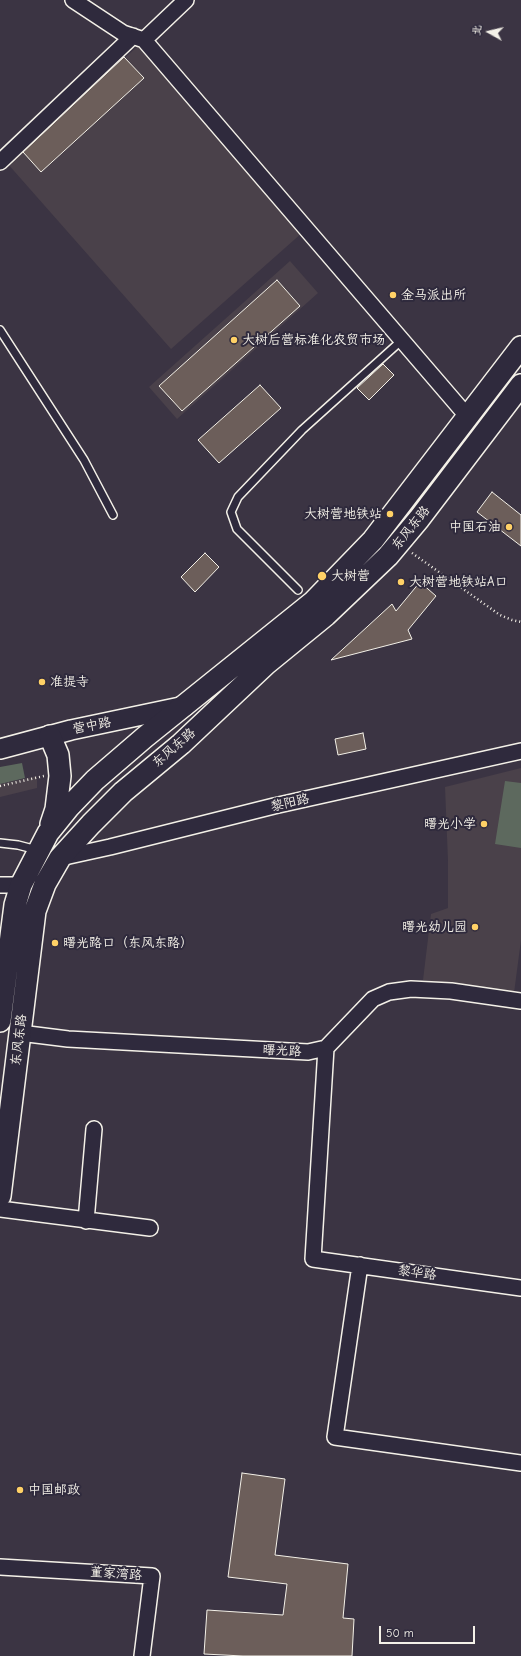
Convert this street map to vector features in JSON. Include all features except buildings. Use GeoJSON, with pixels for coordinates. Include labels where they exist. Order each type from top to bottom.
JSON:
{"type":"FeatureCollection","features":[{"type":"Feature","properties":{"kind":"main road","name":"东风东路"},"geometry":{"type":"LineString","coordinates":[[0,1021],[15,905],[20,885],[42,842],[69,807],[95,780],[145,737],[313,602],[373,540],[521,347]]}},
{"type":"Feature","properties":{"kind":"main road","name":"东风东路"},"geometry":{"type":"LineString","coordinates":[[0,1196],[35,911],[45,884],[60,858],[91,824],[124,792],[181,744],[266,664],[326,615],[388,556],[419,519],[521,385]]}},
{"type":"Feature","properties":{"kind":"main road"},"geometry":{"type":"LineString","coordinates":[[42,842],[56,809],[60,772],[58,755],[50,736]]}},
{"type":"Feature","properties":{"kind":"street"},"geometry":{"type":"LineString","coordinates":[[73,0],[124,33],[138,38],[467,416]]}},
{"type":"Feature","properties":{"kind":"street"},"geometry":{"type":"LineString","coordinates":[[0,162],[138,38],[186,0]]}},
{"type":"Feature","properties":{"kind":"street","name":"营中路"},"geometry":{"type":"LineString","coordinates":[[0,750],[71,730],[185,706]]}},
{"type":"Feature","properties":{"kind":"street","name":"黎阳路"},"geometry":{"type":"LineString","coordinates":[[60,858],[274,806],[521,751]]}},
{"type":"Feature","properties":{"kind":"street"},"geometry":{"type":"LineString","coordinates":[[0,885],[20,885]]}},
{"type":"Feature","properties":{"kind":"street"},"geometry":{"type":"LineString","coordinates":[[326,1048],[373,999],[389,992],[411,989],[451,991],[521,1001]]}},
{"type":"Feature","properties":{"kind":"street","name":"曙光路"},"geometry":{"type":"LineString","coordinates":[[20,1033],[68,1039],[308,1052],[326,1048]]}},
{"type":"Feature","properties":{"kind":"street","name":"黎华路"},"geometry":{"type":"LineString","coordinates":[[326,1048],[314,1259],[521,1288]]}},
{"type":"Feature","properties":{"kind":"street"},"geometry":{"type":"LineString","coordinates":[[86,1221],[94,1129]]}},
{"type":"Feature","properties":{"kind":"street"},"geometry":{"type":"LineString","coordinates":[[0,1209],[150,1228]]}},
{"type":"Feature","properties":{"kind":"street"},"geometry":{"type":"LineString","coordinates":[[360,1265],[336,1437],[521,1463]]}},
{"type":"Feature","properties":{"kind":"street","name":"董家湾路"},"geometry":{"type":"LineString","coordinates":[[0,1567],[152,1576],[142,1656]]}},
{"type":"Feature","properties":{"kind":"lane"},"geometry":{"type":"LineString","coordinates":[[0,330],[84,460],[113,515]]}},
{"type":"Feature","properties":{"kind":"lane"},"geometry":{"type":"LineString","coordinates":[[298,590],[237,529],[231,512],[238,497],[302,430],[402,340]]}},
{"type":"Feature","properties":{"kind":"lane"},"geometry":{"type":"LineString","coordinates":[[0,844],[18,845],[42,842]]}},
{"type":"Feature","properties":{"kind":"path"},"geometry":{"type":"LineString","coordinates":[[399,543],[500,614],[512,620],[521,622]]}},
{"type":"Feature","properties":{"kind":"path"},"geometry":{"type":"LineString","coordinates":[[0,786],[60,772]]}},
{"type":"Feature","properties":{"kind":"shaded area"},"geometry":{"type":"Polygon","coordinates":[[[138,46],[303,232],[171,349],[7,163],[138,46]]]}},
{"type":"Feature","properties":{"kind":"shaded area","name":"大树后营标准化农贸市场"},"geometry":{"type":"Polygon","coordinates":[[[290,261],[318,293],[177,419],[149,387],[290,261]]]}},
{"type":"Feature","properties":{"kind":"shaded area","name":"曙光幼儿园"},"geometry":{"type":"Polygon","coordinates":[[[521,768],[521,940],[514,993],[423,980],[431,914],[448,908],[445,787],[521,768]]]}},
{"type":"Feature","properties":{"kind":"shaded area"},"geometry":{"type":"Polygon","coordinates":[[[37,776],[37,788],[0,797],[0,784],[37,776]]]}},
{"type":"Feature","properties":{"kind":"green space"},"geometry":{"type":"Polygon","coordinates":[[[22,763],[25,778],[0,784],[0,767],[22,763]]]}},
{"type":"Feature","properties":{"kind":"green space"},"geometry":{"type":"Polygon","coordinates":[[[505,781],[521,783],[521,848],[495,844],[505,781]]]}},
{"type":"Feature","properties":{"kind":"place","name":"金马派出所"},"geometry":{"type":"Point","coordinates":[393,295]}},
{"type":"Feature","properties":{"kind":"place","name":"大树后营标准化农贸市场"},"geometry":{"type":"Point","coordinates":[234,340]}},
{"type":"Feature","properties":{"kind":"place","name":"大树营地铁站"},"geometry":{"type":"Point","coordinates":[390,514]}},
{"type":"Feature","properties":{"kind":"place","name":"中国石油"},"geometry":{"type":"Point","coordinates":[509,527]}},
{"type":"Feature","properties":{"kind":"place","name":"大树营"},"geometry":{"type":"Point","coordinates":[322,576]}},
{"type":"Feature","properties":{"kind":"place","name":"大树营地铁站A口"},"geometry":{"type":"Point","coordinates":[401,582]}},
{"type":"Feature","properties":{"kind":"place","name":"准提寺"},"geometry":{"type":"Point","coordinates":[42,682]}},
{"type":"Feature","properties":{"kind":"place","name":"曙光小学"},"geometry":{"type":"Point","coordinates":[484,824]}},
{"type":"Feature","properties":{"kind":"place","name":"曙光幼儿园"},"geometry":{"type":"Point","coordinates":[475,927]}},
{"type":"Feature","properties":{"kind":"place","name":"曙光路口（东风东路）"},"geometry":{"type":"Point","coordinates":[55,943]}},
{"type":"Feature","properties":{"kind":"place","name":"中国邮政"},"geometry":{"type":"Point","coordinates":[20,1490]}}]}
